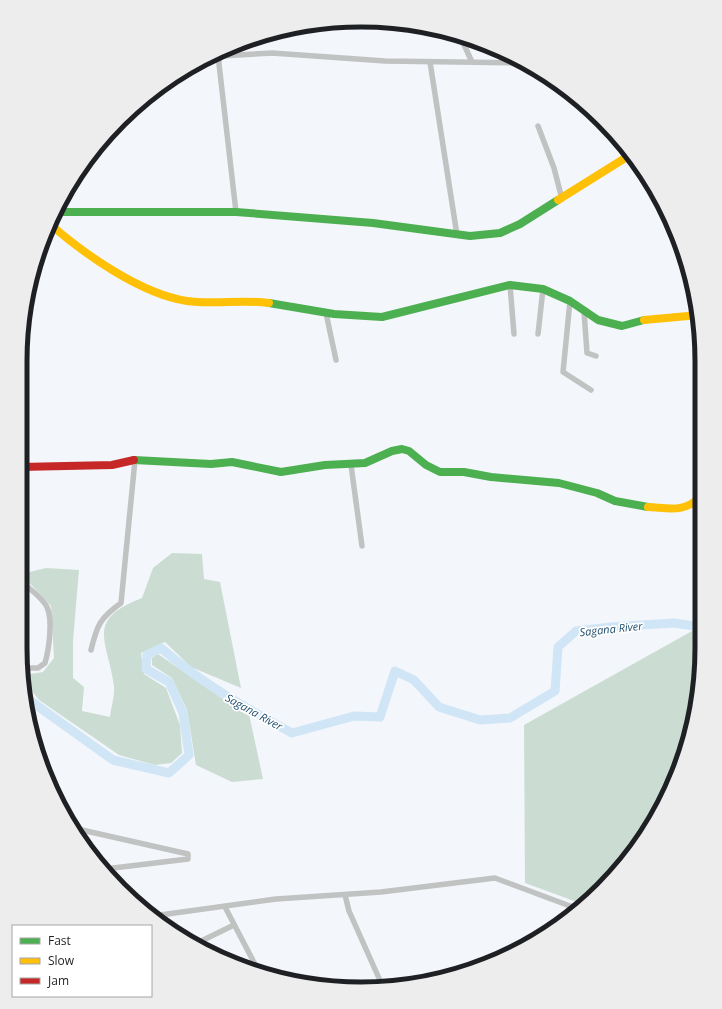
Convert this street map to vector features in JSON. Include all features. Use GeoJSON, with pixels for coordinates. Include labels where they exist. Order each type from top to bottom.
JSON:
{"type":"FeatureCollection","features":[{"type":"Feature","properties":{"kind":"street"},"geometry":{"type":"LineString","coordinates":[[463,43],[472,62]]}},
{"type":"Feature","properties":{"kind":"street"},"geometry":{"type":"LineString","coordinates":[[224,56],[272,53],[326,58],[513,64]]}},
{"type":"Feature","properties":{"kind":"street"},"geometry":{"type":"LineString","coordinates":[[219,58],[236,212]]}},
{"type":"Feature","properties":{"kind":"street"},"geometry":{"type":"LineString","coordinates":[[430,62],[456,235]]}},
{"type":"Feature","properties":{"kind":"street"},"geometry":{"type":"LineString","coordinates":[[538,126],[554,168],[562,199]]}},
{"type":"Feature","properties":{"kind":"street"},"geometry":{"type":"LineString","coordinates":[[62,212],[236,212],[373,223],[470,236],[500,233],[520,224],[626,158]]}},
{"type":"Feature","properties":{"kind":"street"},"geometry":{"type":"LineString","coordinates":[[54,228],[73,244],[92,257],[142,286],[173,298],[211,302],[261,302],[326,313],[382,317],[510,285],[542,289],[570,301],[598,320],[622,326],[644,320],[692,316]]}},
{"type":"Feature","properties":{"kind":"street"},"geometry":{"type":"LineString","coordinates":[[510,285],[514,334]]}},
{"type":"Feature","properties":{"kind":"street"},"geometry":{"type":"LineString","coordinates":[[538,334],[542,289]]}},
{"type":"Feature","properties":{"kind":"street"},"geometry":{"type":"LineString","coordinates":[[570,301],[563,372],[591,390]]}},
{"type":"Feature","properties":{"kind":"street"},"geometry":{"type":"LineString","coordinates":[[584,311],[587,353],[596,356]]}},
{"type":"Feature","properties":{"kind":"street"},"geometry":{"type":"LineString","coordinates":[[326,313],[336,360]]}},
{"type":"Feature","properties":{"kind":"street"},"geometry":{"type":"LineString","coordinates":[[27,467],[112,465],[135,460],[211,464],[232,462],[281,472],[325,465],[351,465],[366,463],[392,451],[402,449],[409,451],[426,465],[440,472],[464,472],[491,477],[559,483],[597,493],[614,501],[636,506],[678,509],[692,505],[695,502]]}},
{"type":"Feature","properties":{"kind":"street"},"geometry":{"type":"LineString","coordinates":[[91,650],[96,629],[102,618],[121,603],[135,460]]}},
{"type":"Feature","properties":{"kind":"street"},"geometry":{"type":"LineString","coordinates":[[351,465],[362,546]]}},
{"type":"Feature","properties":{"kind":"street"},"geometry":{"type":"LineString","coordinates":[[27,587],[46,606],[49,634],[49,647],[45,663],[38,668],[28,668]]}},
{"type":"Feature","properties":{"kind":"street"},"geometry":{"type":"LineString","coordinates":[[81,830],[188,854],[188,859],[110,868]]}},
{"type":"Feature","properties":{"kind":"street"},"geometry":{"type":"LineString","coordinates":[[161,915],[276,899],[346,895],[495,878],[572,907]]}},
{"type":"Feature","properties":{"kind":"street"},"geometry":{"type":"LineString","coordinates":[[346,895],[348,911],[380,981]]}},
{"type":"Feature","properties":{"kind":"street"},"geometry":{"type":"LineString","coordinates":[[225,907],[255,964]]}},
{"type":"Feature","properties":{"kind":"street"},"geometry":{"type":"LineString","coordinates":[[201,941],[234,925]]}},
{"type":"Feature","properties":{"kind":"green space"},"geometry":{"type":"Polygon","coordinates":[[[172,553],[202,554],[204,579],[220,582],[241,688],[191,667],[165,642],[141,653],[144,674],[166,688],[180,725],[182,753],[171,763],[155,765],[119,755],[39,700],[30,688],[28,674],[43,672],[54,658],[51,606],[27,580],[27,573],[46,568],[79,570],[73,641],[73,678],[84,687],[82,711],[110,717],[114,686],[105,644],[104,633],[106,624],[112,615],[124,606],[142,598],[153,568],[172,553]]]}},
{"type":"Feature","properties":{"kind":"green space"},"geometry":{"type":"Polygon","coordinates":[[[695,629],[694,670],[689,713],[684,734],[670,776],[661,796],[639,834],[612,868],[577,902],[525,883],[524,725],[695,629]]]}},
{"type":"Feature","properties":{"kind":"green space"},"geometry":{"type":"Polygon","coordinates":[[[158,654],[233,706],[249,714],[263,779],[232,782],[196,765],[187,710],[172,678],[152,665],[152,658],[158,654]]]}},
{"type":"Feature","properties":{"kind":"waterway","name":"Sagana River"},"geometry":{"type":"LineString","coordinates":[[31,701],[113,760],[169,773],[189,755],[183,713],[169,682],[146,669],[147,655],[161,648],[208,684],[292,733],[354,716],[380,717],[395,671],[414,680],[439,707],[480,720],[510,718],[555,691],[558,647],[576,631],[674,623],[695,626]]}},
{"type":"Feature","properties":{"kind":"traffic: fast"},"geometry":{"type":"LineString","coordinates":[[62,212],[236,212],[373,223],[470,236],[500,233],[520,224],[558,200]]}},
{"type":"Feature","properties":{"kind":"traffic: fast"},"geometry":{"type":"LineString","coordinates":[[269,303],[334,314],[382,317],[510,285],[543,289],[570,301],[598,320],[622,326],[644,320]]}},
{"type":"Feature","properties":{"kind":"traffic: fast"},"geometry":{"type":"LineString","coordinates":[[134,460],[211,464],[232,462],[281,472],[325,465],[365,463],[392,451],[402,449],[409,451],[426,465],[440,472],[464,472],[491,477],[559,483],[597,493],[615,501],[648,507]]}},
{"type":"Feature","properties":{"kind":"traffic: slow"},"geometry":{"type":"LineString","coordinates":[[558,200],[626,158]]}},
{"type":"Feature","properties":{"kind":"traffic: slow"},"geometry":{"type":"LineString","coordinates":[[54,228],[81,249],[115,272],[133,282],[169,297],[197,302],[269,303]]}},
{"type":"Feature","properties":{"kind":"traffic: slow"},"geometry":{"type":"LineString","coordinates":[[644,320],[692,316]]}},
{"type":"Feature","properties":{"kind":"traffic: slow"},"geometry":{"type":"LineString","coordinates":[[648,507],[676,508],[688,505],[695,501]]}},
{"type":"Feature","properties":{"kind":"traffic: jam"},"geometry":{"type":"LineString","coordinates":[[27,467],[112,465],[134,460]]}}]}
